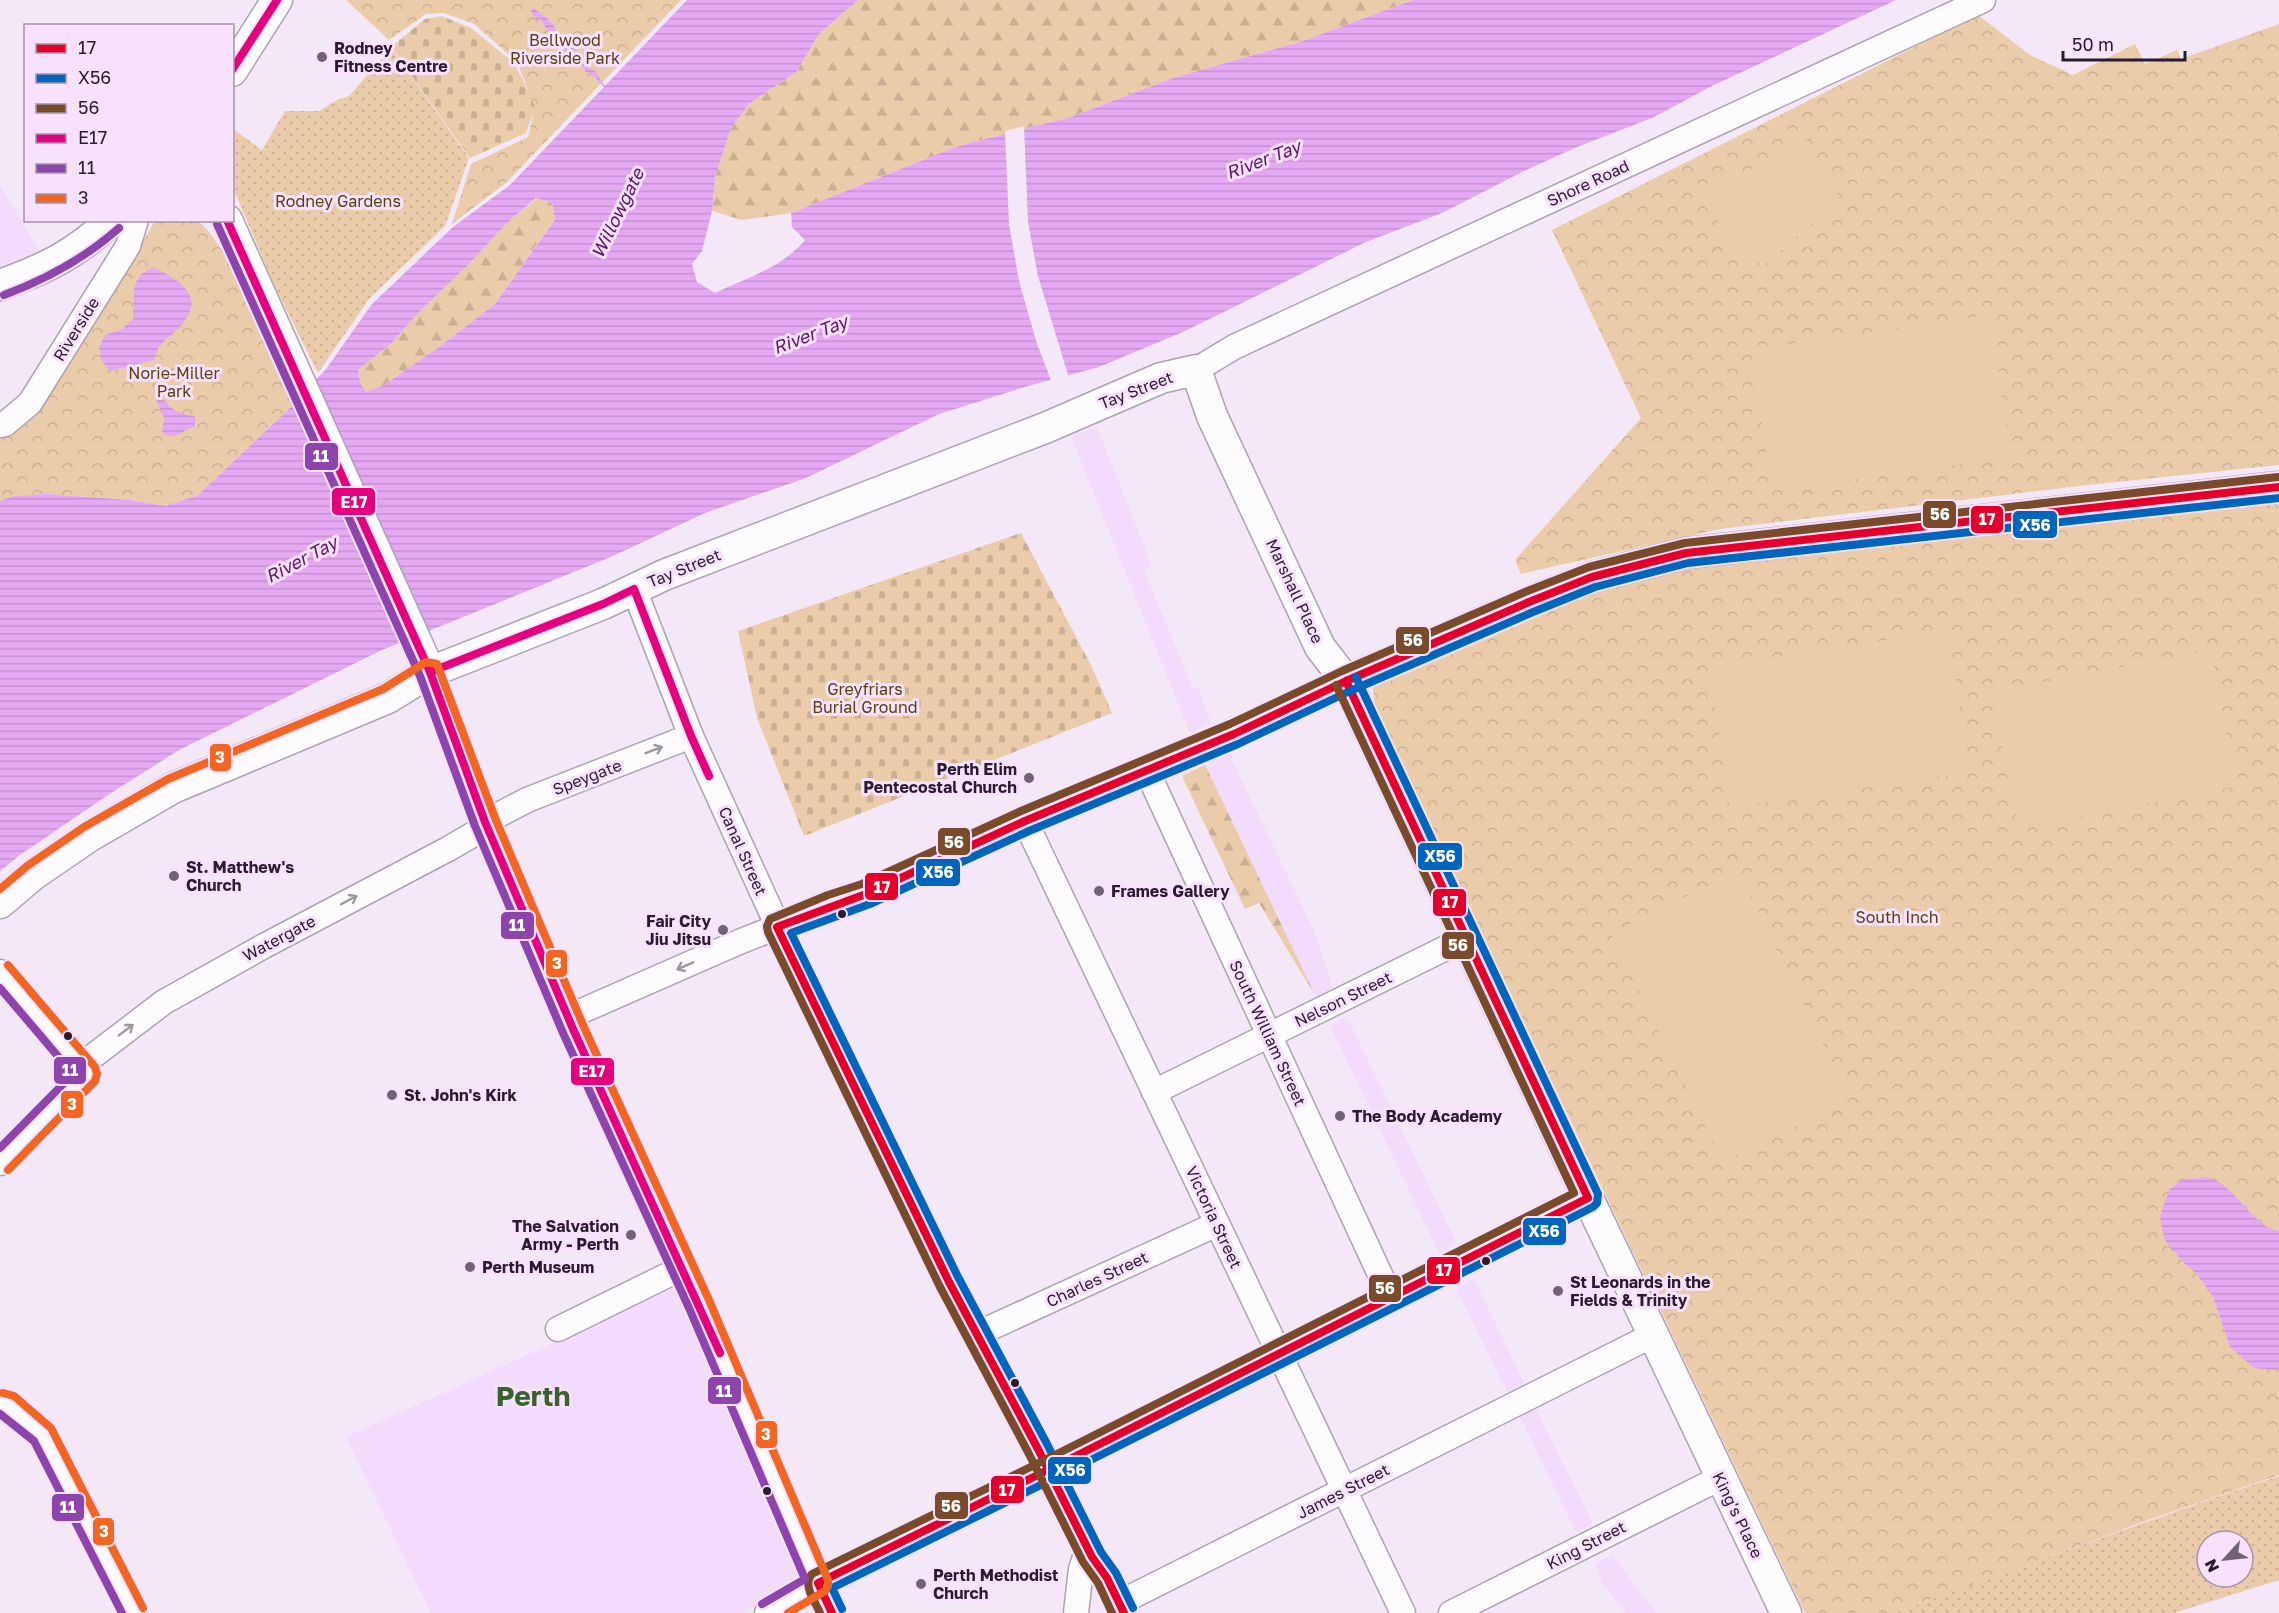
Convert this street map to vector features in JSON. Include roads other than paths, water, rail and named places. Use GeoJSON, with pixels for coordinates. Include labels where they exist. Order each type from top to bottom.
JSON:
{"type":"FeatureCollection","features":[{"type":"Feature","properties":{"kind":"main road"},"geometry":{"type":"LineString","coordinates":[[234,68],[277,0]]}},
{"type":"Feature","properties":{"kind":"main road"},"geometry":{"type":"LineString","coordinates":[[0,285],[59,260],[86,244],[110,222]]}},
{"type":"Feature","properties":{"kind":"main road"},"geometry":{"type":"LineString","coordinates":[[228,222],[424,660]]}},
{"type":"Feature","properties":{"kind":"main road","name":"Tay Street"},"geometry":{"type":"LineString","coordinates":[[0,903],[33,875],[90,836],[173,788],[388,698],[424,660],[603,604],[633,589],[1045,428],[1161,378],[1196,370]]}},
{"type":"Feature","properties":{"kind":"main road","name":"Marshall Place"},"geometry":{"type":"LineString","coordinates":[[1196,370],[1212,416],[1320,647],[1346,681],[1634,1297]]}},
{"type":"Feature","properties":{"kind":"main road"},"geometry":{"type":"LineString","coordinates":[[1346,681],[1592,577],[1686,553],[2279,487]]}},
{"type":"Feature","properties":{"kind":"main road","name":"King's Place"},"geometry":{"type":"LineString","coordinates":[[1634,1297],[1786,1613]]}},
{"type":"Feature","properties":{"kind":"street","name":"Shore Road"},"geometry":{"type":"LineString","coordinates":[[1196,370],[1234,347],[1983,0]]}},
{"type":"Feature","properties":{"kind":"street","name":"Riverside"},"geometry":{"type":"LineString","coordinates":[[0,425],[5,424],[30,403],[128,246],[135,222]]}},
{"type":"Feature","properties":{"kind":"street","name":"Canal Street"},"geometry":{"type":"LineString","coordinates":[[633,589],[691,736],[777,927],[883,1148],[1092,1557],[1107,1578],[1121,1608]]}},
{"type":"Feature","properties":{"kind":"street"},"geometry":{"type":"LineString","coordinates":[[424,660],[485,822],[568,1017],[682,1268],[832,1613]]}},
{"type":"Feature","properties":{"kind":"street"},"geometry":{"type":"LineString","coordinates":[[568,1017],[777,927],[866,894],[1025,821],[1234,734],[1346,681]]}},
{"type":"Feature","properties":{"kind":"street","name":"Speygate"},"geometry":{"type":"LineString","coordinates":[[485,822],[527,800],[691,736]]}},
{"type":"Feature","properties":{"kind":"street","name":"South William Street"},"geometry":{"type":"LineString","coordinates":[[1146,769],[1390,1296]]}},
{"type":"Feature","properties":{"kind":"street","name":"Victoria Street"},"geometry":{"type":"LineString","coordinates":[[1025,821],[1403,1613]]}},
{"type":"Feature","properties":{"kind":"street","name":"Watergate"},"geometry":{"type":"LineString","coordinates":[[0,1163],[84,1070],[164,1002],[479,831],[485,822]]}},
{"type":"Feature","properties":{"kind":"street","name":"Nelson Street"},"geometry":{"type":"LineString","coordinates":[[1154,1092],[1466,938]]}},
{"type":"Feature","properties":{"kind":"street"},"geometry":{"type":"LineString","coordinates":[[0,972],[84,1070]]}},
{"type":"Feature","properties":{"kind":"street"},"geometry":{"type":"LineString","coordinates":[[767,1613],[818,1583],[1588,1198]]}},
{"type":"Feature","properties":{"kind":"street","name":"Charles Street"},"geometry":{"type":"LineString","coordinates":[[977,1334],[1217,1224]]}},
{"type":"Feature","properties":{"kind":"street"},"geometry":{"type":"LineString","coordinates":[[558,1329],[682,1268]]}},
{"type":"Feature","properties":{"kind":"street","name":"James Street"},"geometry":{"type":"LineString","coordinates":[[1121,1608],[1344,1490],[1653,1335]]}},
{"type":"Feature","properties":{"kind":"street"},"geometry":{"type":"LineString","coordinates":[[0,1403],[9,1406],[42,1434],[134,1613]]}},
{"type":"Feature","properties":{"kind":"street","name":"King Street"},"geometry":{"type":"LineString","coordinates":[[1451,1613],[1720,1478]]}},
{"type":"Feature","properties":{"kind":"street"},"geometry":{"type":"LineString","coordinates":[[1076,1613],[1081,1569],[1084,1560],[1092,1557]]}},
{"type":"Feature","properties":{"kind":"water"},"geometry":{"type":"Polygon","coordinates":[[[687,0],[858,0],[819,34],[796,72],[749,104],[731,128],[715,177],[712,211],[702,251],[692,264],[697,282],[715,293],[775,265],[805,240],[792,227],[791,213],[958,146],[1071,117],[1170,79],[1303,41],[1413,0],[1896,0],[1712,86],[1652,118],[1577,147],[1442,213],[1366,242],[1183,332],[1099,367],[939,414],[806,478],[705,513],[613,556],[382,650],[179,750],[111,793],[0,871],[0,501],[13,496],[47,494],[131,500],[166,506],[198,495],[292,406],[326,369],[372,304],[453,227],[510,185],[604,87],[595,77],[590,76],[589,72],[586,72],[574,55],[566,53],[562,43],[556,44],[552,32],[547,30],[541,19],[537,20],[531,11],[534,7],[553,24],[556,33],[564,36],[564,43],[575,49],[575,54],[579,59],[595,71],[605,86],[687,0]],[[536,198],[506,224],[470,263],[418,313],[393,342],[358,370],[360,383],[366,392],[384,385],[495,304],[555,219],[552,203],[536,198]]]}},
{"type":"Feature","properties":{"kind":"water"},"geometry":{"type":"Polygon","coordinates":[[[153,267],[173,278],[187,291],[191,299],[191,307],[187,317],[161,345],[154,360],[110,371],[102,361],[99,348],[105,335],[122,329],[133,319],[134,286],[140,275],[153,267]]]}},
{"type":"Feature","properties":{"kind":"water"},"geometry":{"type":"Polygon","coordinates":[[[161,396],[175,410],[195,416],[195,426],[174,436],[166,436],[162,431],[164,418],[156,399],[161,396]]]}},
{"type":"Feature","properties":{"kind":"water"},"geometry":{"type":"Polygon","coordinates":[[[2205,1177],[2223,1185],[2264,1225],[2279,1231],[2279,1370],[2254,1368],[2230,1347],[2213,1297],[2197,1274],[2183,1262],[2164,1239],[2160,1216],[2169,1190],[2182,1180],[2205,1177]]]}},
{"type":"Feature","properties":{"kind":"place","name":"Rodney Fitness Centre"},"geometry":{"type":"Point","coordinates":[322,57]}},
{"type":"Feature","properties":{"kind":"place","name":"Perth Elim Pentecostal Church"},"geometry":{"type":"Point","coordinates":[1029,778]}},
{"type":"Feature","properties":{"kind":"place","name":"St. Matthew's Church"},"geometry":{"type":"Point","coordinates":[174,876]}},
{"type":"Feature","properties":{"kind":"place","name":"Frames Gallery"},"geometry":{"type":"Point","coordinates":[1099,891]}},
{"type":"Feature","properties":{"kind":"place","name":"Fair City Jiu Jitsu"},"geometry":{"type":"Point","coordinates":[723,930]}},
{"type":"Feature","properties":{"kind":"place","name":"St. John's Kirk"},"geometry":{"type":"Point","coordinates":[392,1095]}},
{"type":"Feature","properties":{"kind":"place","name":"The Body Academy"},"geometry":{"type":"Point","coordinates":[1340,1116]}},
{"type":"Feature","properties":{"kind":"place","name":"The Salvation Army - Perth"},"geometry":{"type":"Point","coordinates":[631,1235]}},
{"type":"Feature","properties":{"kind":"place","name":"Perth Museum"},"geometry":{"type":"Point","coordinates":[470,1267]}},
{"type":"Feature","properties":{"kind":"place","name":"St Leonards in the Fields & Trinity"},"geometry":{"type":"Point","coordinates":[1558,1291]}},
{"type":"Feature","properties":{"kind":"place","name":"Perth Methodist Church"},"geometry":{"type":"Point","coordinates":[921,1584]}},
{"type":"Feature","properties":{"kind":"district","name":"Perth"},"geometry":{"type":"Point","coordinates":[533,1395]}},
{"type":"Feature","properties":{"kind":"park label","name":"Bellwood Riverside Park"},"geometry":{"type":"Point","coordinates":[565,49]}},
{"type":"Feature","properties":{"kind":"park label","name":"Rodney Gardens"},"geometry":{"type":"Point","coordinates":[338,201]}},
{"type":"Feature","properties":{"kind":"park label","name":"Norie-Miller Park"},"geometry":{"type":"Point","coordinates":[174,382]}},
{"type":"Feature","properties":{"kind":"park label","name":"Greyfriars Burial Ground"},"geometry":{"type":"Point","coordinates":[865,698]}},
{"type":"Feature","properties":{"kind":"park label","name":"South Inch"},"geometry":{"type":"Point","coordinates":[1897,917]}},
{"type":"Feature","properties":{"kind":"water label","name":"River Tay"},"geometry":{"type":"Point","coordinates":[1263,159]}},
{"type":"Feature","properties":{"kind":"water label","name":"Willowgate"},"geometry":{"type":"Point","coordinates":[617,213]}},
{"type":"Feature","properties":{"kind":"water label","name":"River Tay"},"geometry":{"type":"Point","coordinates":[810,334]}},
{"type":"Feature","properties":{"kind":"water label","name":"River Tay"},"geometry":{"type":"Point","coordinates":[301,559]}}]}
